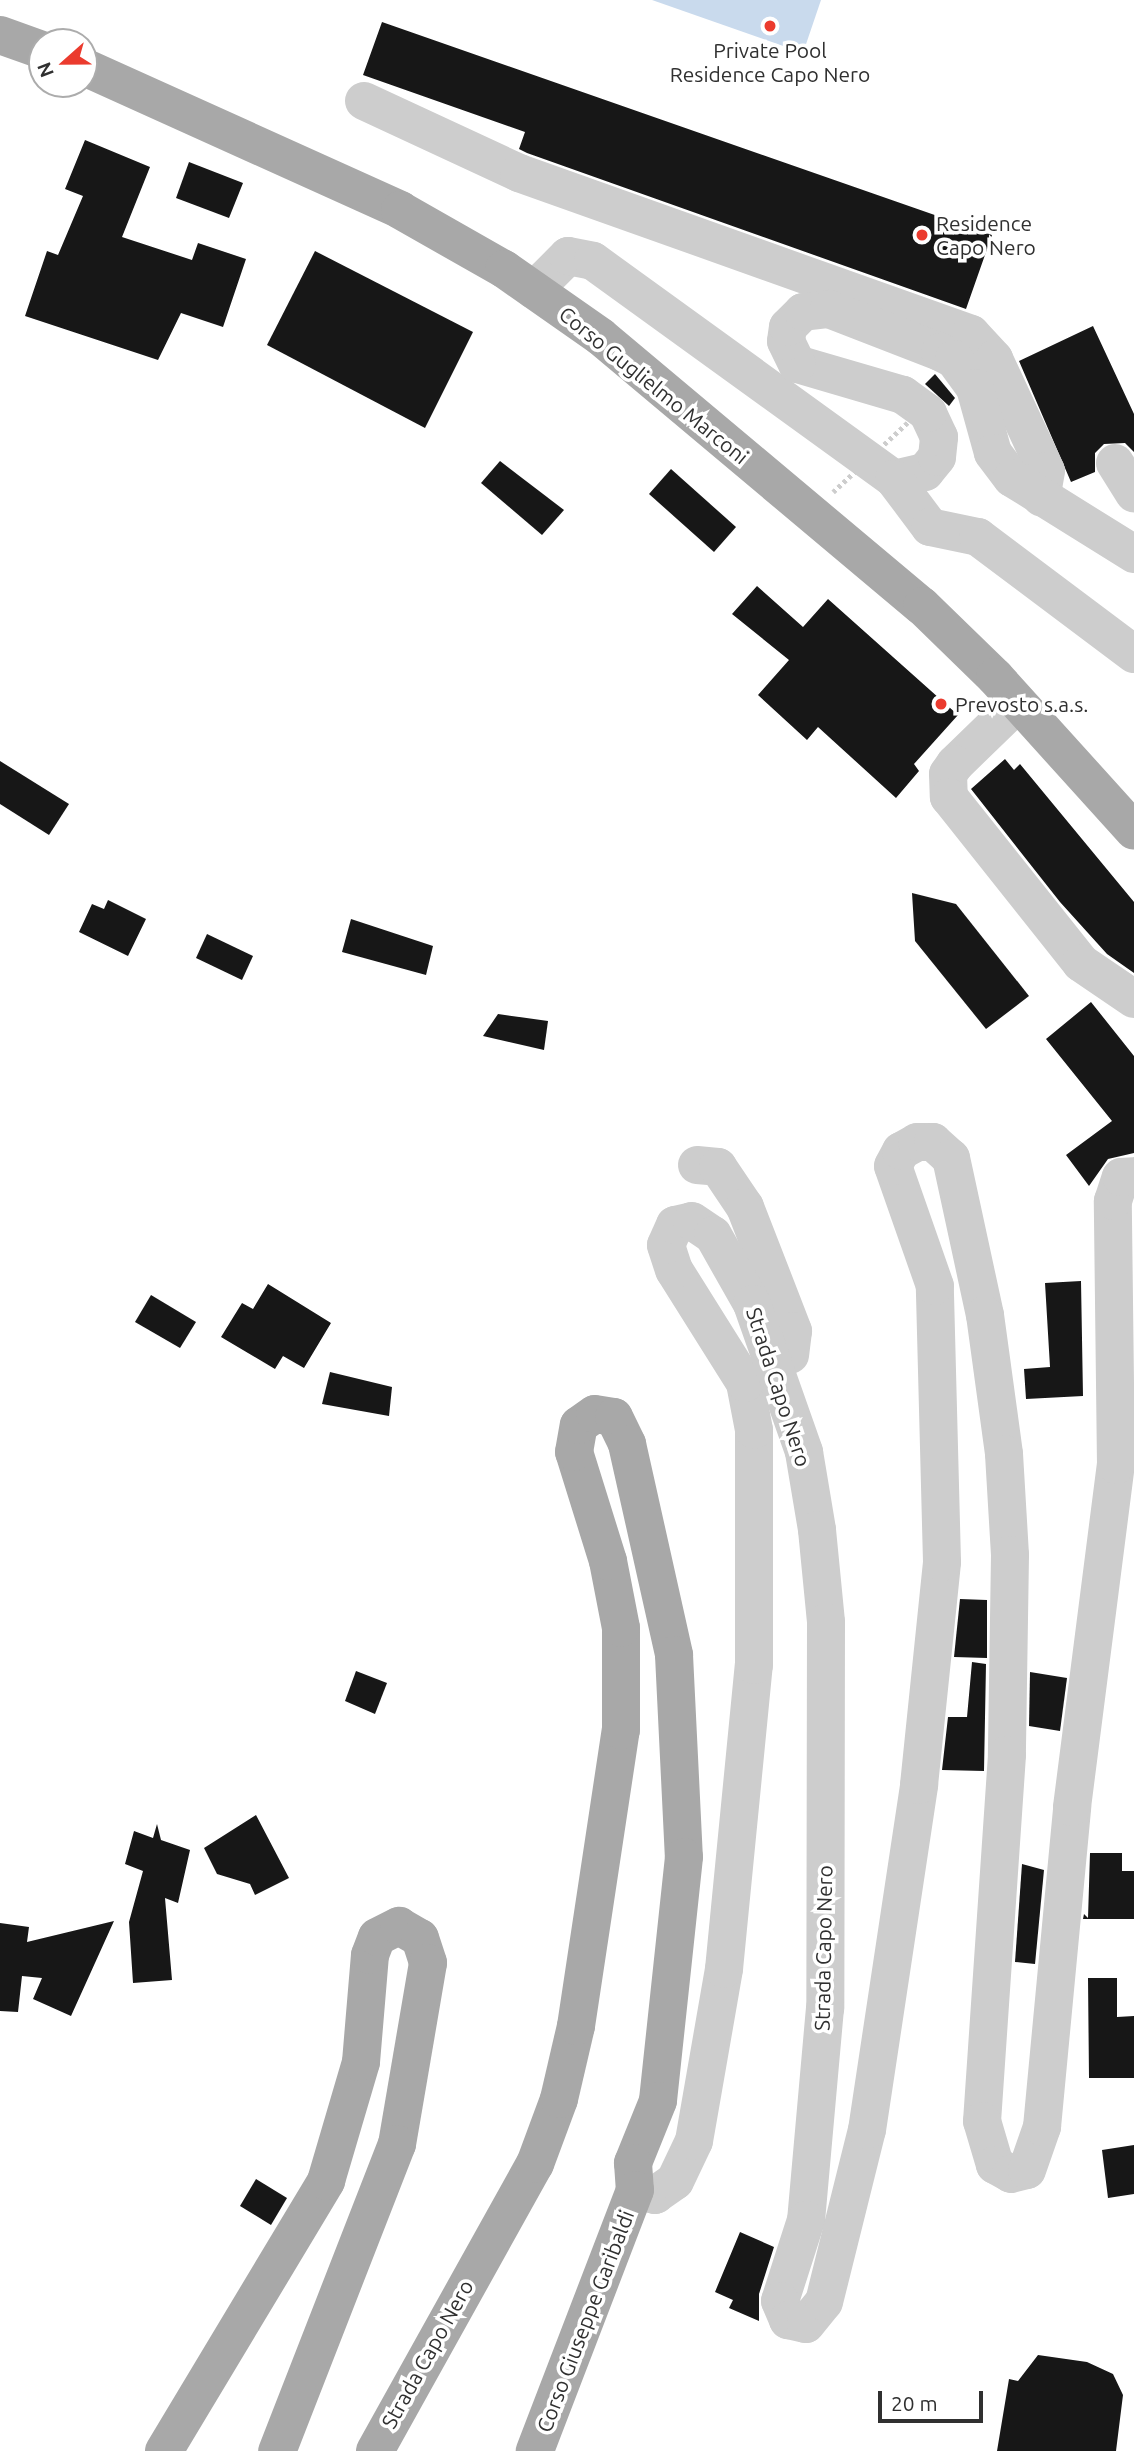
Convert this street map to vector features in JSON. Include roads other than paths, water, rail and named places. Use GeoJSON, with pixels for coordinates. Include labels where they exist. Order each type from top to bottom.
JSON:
{"type":"FeatureCollection","features":[{"type":"Feature","properties":{"kind":"main road"},"geometry":{"type":"LineString","coordinates":[[0,36],[28,45]]}},
{"type":"Feature","properties":{"kind":"main road","name":"Corso Guglielmo Marconi"},"geometry":{"type":"LineString","coordinates":[[98,73],[400,210],[534,290],[601,337],[922,606],[1018,703],[1134,831]]}},
{"type":"Feature","properties":{"kind":"main road","name":"Strada Capo Nero"},"geometry":{"type":"LineString","coordinates":[[375,2451],[535,2164],[559,2099],[576,2026],[618,1778],[622,1694],[621,1628],[610,1574],[574,1452],[579,1425],[595,1414],[614,1417],[627,1444],[674,1655],[683,1752],[684,1857],[667,2040],[658,2101],[633,2164],[635,2190]]}},
{"type":"Feature","properties":{"kind":"main road"},"geometry":{"type":"LineString","coordinates":[[164,2451],[326,2181],[360,2062],[370,1955],[377,1937],[399,1927],[420,1938],[428,1963],[397,2144],[277,2451]]}},
{"type":"Feature","properties":{"kind":"main road","name":"Corso Giuseppe Garibaldi"},"geometry":{"type":"LineString","coordinates":[[535,2451],[635,2190]]}},
{"type":"Feature","properties":{"kind":"street"},"geometry":{"type":"LineString","coordinates":[[364,102],[519,173],[971,334],[995,359],[1046,471],[1041,498]]}},
{"type":"Feature","properties":{"kind":"street"},"geometry":{"type":"LineString","coordinates":[[534,290],[568,256],[593,261],[894,479],[930,527],[978,537],[1134,654]]}},
{"type":"Feature","properties":{"kind":"street"},"geometry":{"type":"LineString","coordinates":[[894,479],[925,472],[937,457],[934,424],[903,395],[797,364],[786,341],[788,327],[803,312],[841,312],[954,359],[975,388],[1002,467],[1041,498],[1134,554]]}},
{"type":"Feature","properties":{"kind":"street"},"geometry":{"type":"LineString","coordinates":[[1018,703],[955,764],[948,774],[950,797],[1080,963],[1134,999]]}},
{"type":"Feature","properties":{"kind":"street","name":"Strada Capo Nero"},"geometry":{"type":"LineString","coordinates":[[635,2190],[655,2195],[675,2181],[694,2141],[724,1969],[754,1665],[754,1430],[745,1383],[674,1269],[666,1245],[675,1225],[692,1220],[713,1235],[752,1304],[778,1370],[804,1452],[826,1622],[825,2008],[806,2220],[780,2301],[788,2320],[806,2325],[824,2302],[832,2277],[867,2130],[919,1785],[942,1562],[935,1286],[893,1166],[901,1151],[916,1142],[933,1142],[951,1158],[985,1315],[1004,1454],[1010,1555],[1007,1755],[982,2121],[995,2165],[1011,2174],[1027,2170],[1042,2127],[1072,1807],[1116,1465],[1113,1201],[1121,1177],[1134,1176]]}},
{"type":"Feature","properties":{"kind":"street"},"geometry":{"type":"LineString","coordinates":[[696,1165],[718,1167],[745,1208],[793,1331],[795,1349],[778,1370]]}},
{"type":"Feature","properties":{"kind":"water","name":"Private Pool Residence Capo Nero"},"geometry":{"type":"Polygon","coordinates":[[[652,0],[821,0],[803,53],[652,0]]]}},
{"type":"Feature","properties":{"kind":"place","name":"Private Pool Residence Capo Nero"},"geometry":{"type":"Point","coordinates":[770,26]}},
{"type":"Feature","properties":{"kind":"place","name":"Residence Capo Nero"},"geometry":{"type":"Point","coordinates":[922,235]}},
{"type":"Feature","properties":{"kind":"place","name":"Prevosto s.a.s."},"geometry":{"type":"Point","coordinates":[941,704]}}]}
